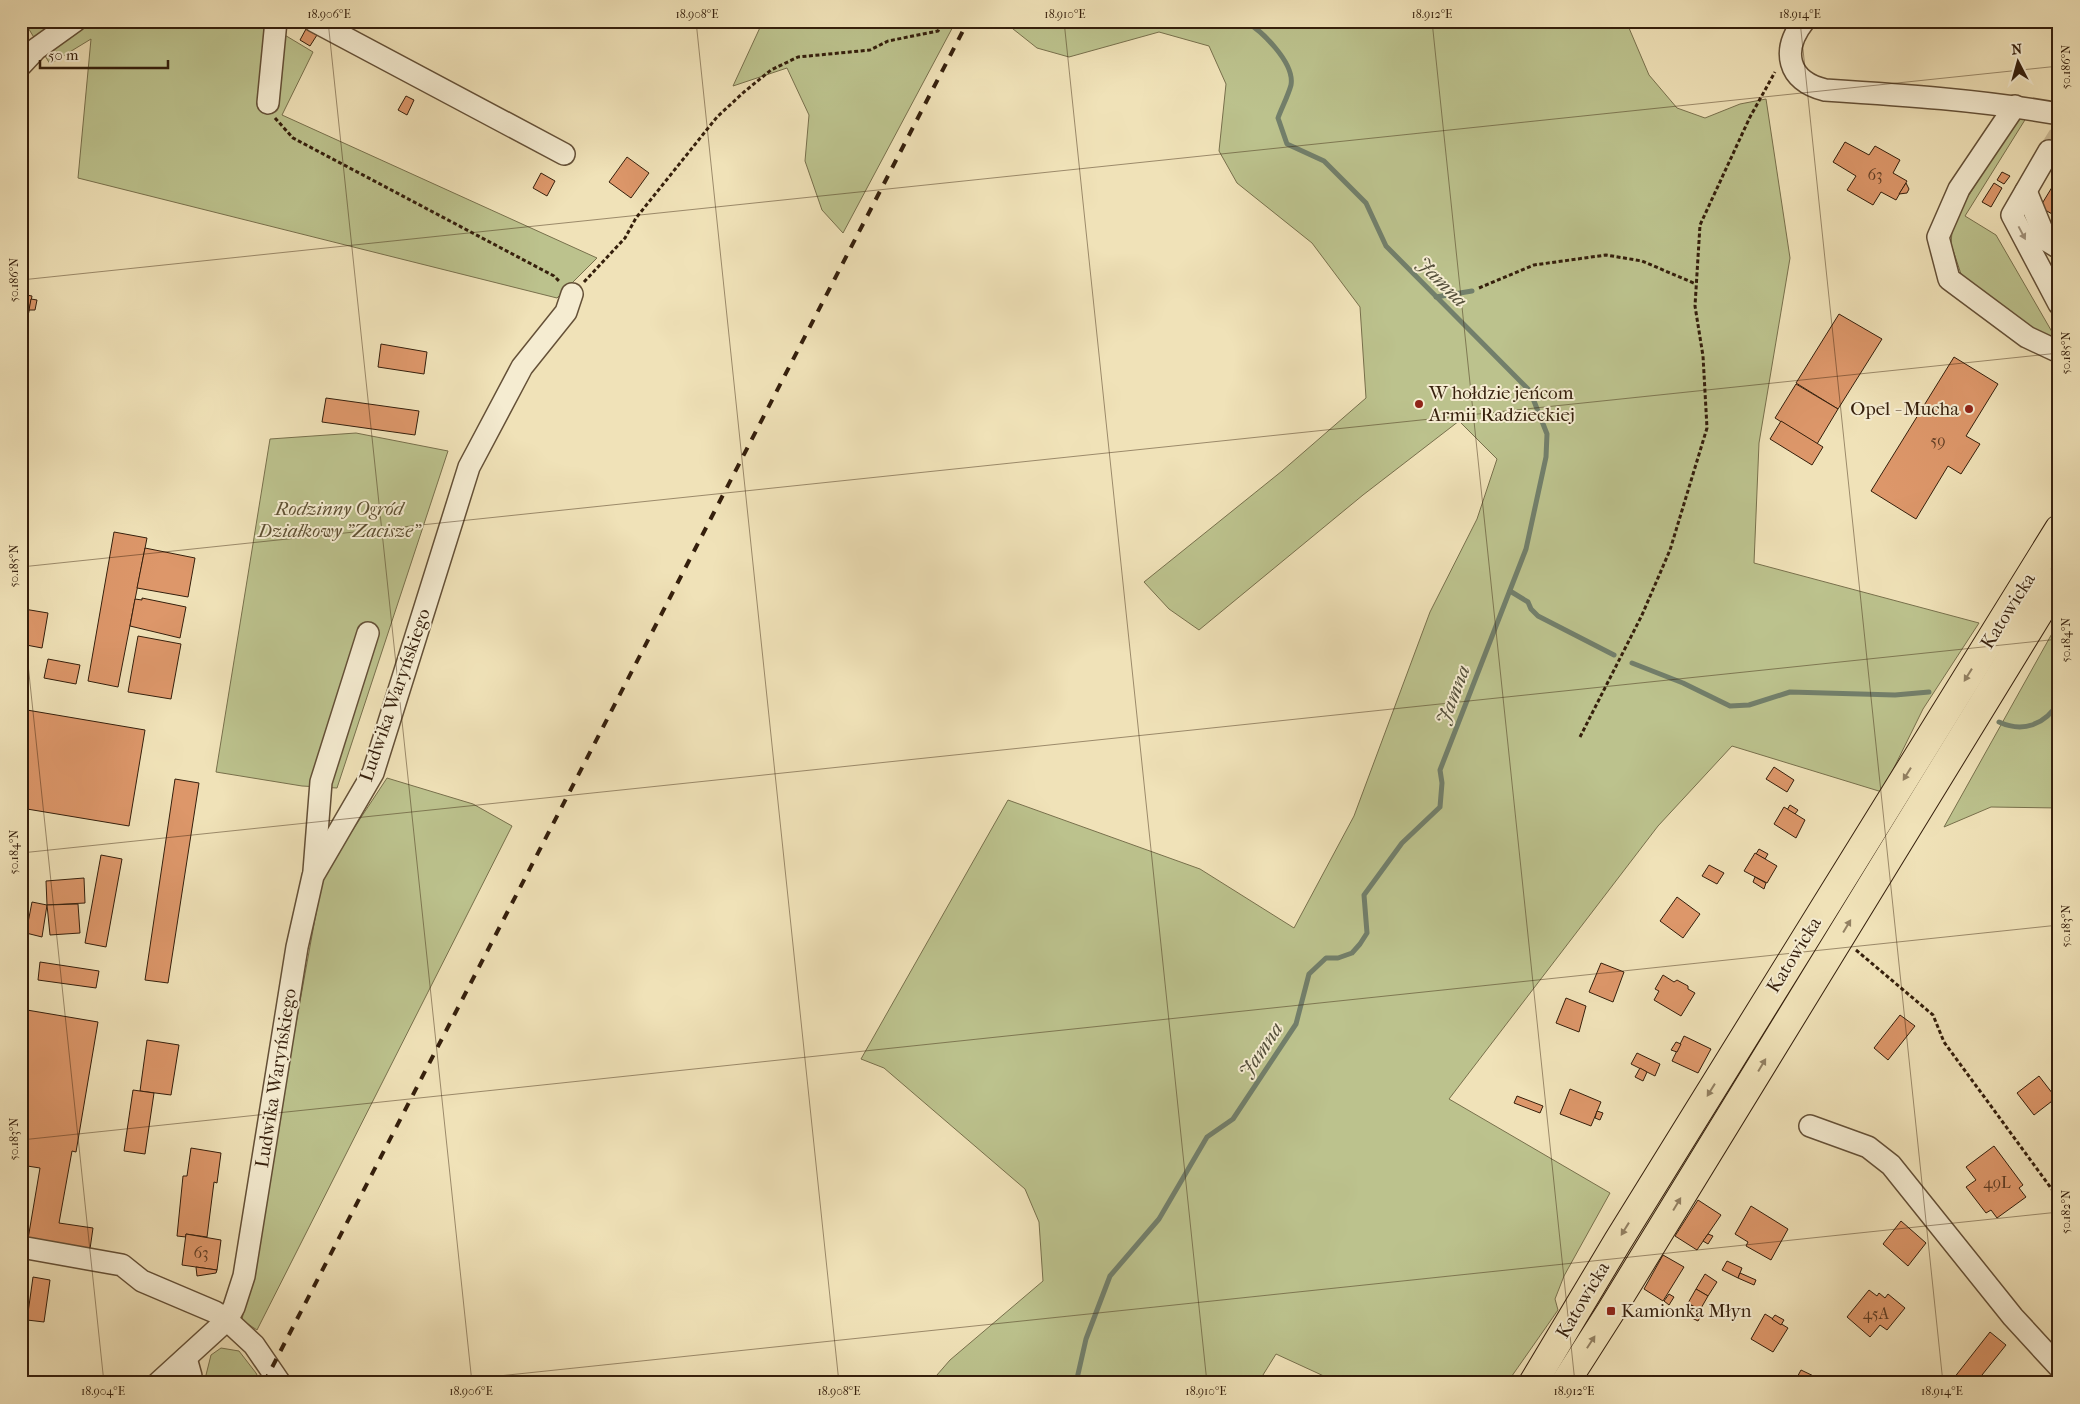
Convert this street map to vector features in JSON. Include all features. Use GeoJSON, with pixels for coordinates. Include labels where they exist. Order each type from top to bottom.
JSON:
{"type":"FeatureCollection","features":[{"type":"Feature","properties":{"kind":"main road","name":"Katowicka"},"geometry":{"type":"LineString","coordinates":[[1533,1383],[1618,1241],[2059,529]]}},
{"type":"Feature","properties":{"kind":"main road","name":"Katowicka"},"geometry":{"type":"LineString","coordinates":[[1565,1383],[1612,1311],[2059,580]]}},
{"type":"Feature","properties":{"kind":"street"},"geometry":{"type":"LineString","coordinates":[[21,65],[36,48],[74,21]]}},
{"type":"Feature","properties":{"kind":"street"},"geometry":{"type":"LineString","coordinates":[[268,103],[276,21]]}},
{"type":"Feature","properties":{"kind":"street"},"geometry":{"type":"LineString","coordinates":[[314,21],[564,154]]}},
{"type":"Feature","properties":{"kind":"street"},"geometry":{"type":"LineString","coordinates":[[1804,21],[1789,47],[1793,67],[1800,78],[1810,87],[1824,90],[1918,96],[2015,106],[2059,114]]}},
{"type":"Feature","properties":{"kind":"street"},"geometry":{"type":"LineString","coordinates":[[2015,106],[1959,189],[1938,237],[1949,279],[2027,337],[2059,352]]}},
{"type":"Feature","properties":{"kind":"street"},"geometry":{"type":"LineString","coordinates":[[2049,151],[2012,215],[2059,304]]}},
{"type":"Feature","properties":{"kind":"street"},"geometry":{"type":"LineString","coordinates":[[2026,191],[2046,240],[2059,248]]}},
{"type":"Feature","properties":{"kind":"street","name":"Ludwika Waryńskiego"},"geometry":{"type":"LineString","coordinates":[[158,1383],[227,1320],[234,1307],[244,1276],[297,947],[314,876],[373,773],[469,467],[522,367],[566,312],[572,294]]}},
{"type":"Feature","properties":{"kind":"street"},"geometry":{"type":"LineString","coordinates":[[314,876],[321,782],[368,632]]}},
{"type":"Feature","properties":{"kind":"street"},"geometry":{"type":"LineString","coordinates":[[1810,1126],[1868,1147],[1891,1165],[2013,1317],[2059,1367]]}},
{"type":"Feature","properties":{"kind":"street"},"geometry":{"type":"LineString","coordinates":[[21,1247],[122,1265],[142,1281],[215,1312],[227,1320],[254,1345],[280,1383]]}},
{"type":"Feature","properties":{"kind":"street"},"geometry":{"type":"LineString","coordinates":[[186,1358],[191,1376],[189,1383]]}},
{"type":"Feature","properties":{"kind":"path"},"geometry":{"type":"LineString","coordinates":[[268,103],[277,123],[292,138],[554,276],[572,294],[625,238],[636,218],[717,117],[771,70],[798,57],[870,50],[888,41],[938,31],[943,21]]}},
{"type":"Feature","properties":{"kind":"path"},"geometry":{"type":"LineString","coordinates":[[1580,736],[1642,616],[1670,550],[1707,428],[1703,356],[1695,306],[1700,225],[1750,117],[1789,47]]}},
{"type":"Feature","properties":{"kind":"path"},"geometry":{"type":"LineString","coordinates":[[1479,288],[1534,265],[1606,255],[1642,261],[1696,284]]}},
{"type":"Feature","properties":{"kind":"path"},"geometry":{"type":"LineString","coordinates":[[1839,939],[1850,944],[1933,1015],[1944,1042],[2059,1200]]}},
{"type":"Feature","properties":{"kind":"green space"},"geometry":{"type":"Polygon","coordinates":[[[24,21],[284,21],[278,31],[313,52],[282,115],[597,258],[557,298],[78,178],[91,39],[50,64],[24,21]]]}},
{"type":"Feature","properties":{"kind":"green space"},"geometry":{"type":"Polygon","coordinates":[[[763,21],[956,21],[843,233],[822,210],[805,161],[809,115],[787,68],[733,86],[763,21]]]}},
{"type":"Feature","properties":{"kind":"green space"},"geometry":{"type":"Polygon","coordinates":[[[1003,21],[1626,21],[1649,75],[1677,108],[1705,118],[1740,104],[1766,99],[1790,258],[1759,443],[1754,563],[1979,623],[1923,709],[1882,792],[1732,746],[1658,826],[1449,1099],[1610,1193],[1564,1276],[1555,1299],[1558,1310],[1507,1383],[1339,1383],[1276,1354],[1258,1383],[930,1383],[950,1360],[1043,1281],[1039,1222],[1025,1189],[884,1068],[861,1059],[1008,800],[1200,869],[1294,928],[1354,816],[1430,612],[1477,519],[1497,459],[1459,421],[1363,495],[1199,630],[1169,609],[1144,582],[1282,471],[1366,398],[1360,307],[1312,243],[1237,183],[1219,151],[1226,84],[1209,46],[1159,32],[1069,57],[1037,48],[1003,21]]]}},
{"type":"Feature","properties":{"kind":"green space"},"geometry":{"type":"Polygon","coordinates":[[[2021,113],[2028,115],[1965,216],[1996,235],[2055,337],[2037,337],[1965,286],[1951,244],[1953,220],[2021,113]]]}},
{"type":"Feature","properties":{"kind":"green space","name":"Rodzinny Ogród Działkowy \"Zacisze\""},"geometry":{"type":"Polygon","coordinates":[[[356,433],[448,451],[337,788],[302,786],[216,772],[270,439],[356,433]]]}},
{"type":"Feature","properties":{"kind":"green space"},"geometry":{"type":"Polygon","coordinates":[[[2059,621],[2059,808],[1991,807],[1944,827],[2059,621]]]}},
{"type":"Feature","properties":{"kind":"green space"},"geometry":{"type":"Polygon","coordinates":[[[387,778],[473,804],[512,826],[257,1330],[242,1320],[323,875],[387,778]]]}},
{"type":"Feature","properties":{"kind":"green space"},"geometry":{"type":"Polygon","coordinates":[[[221,1348],[239,1351],[256,1373],[261,1383],[204,1383],[211,1355],[221,1348]]]}},
{"type":"Feature","properties":{"kind":"building"},"geometry":{"type":"Polygon","coordinates":[[[306,29],[317,35],[310,46],[300,40],[306,29]]]}},
{"type":"Feature","properties":{"kind":"building"},"geometry":{"type":"Polygon","coordinates":[[[406,96],[414,100],[407,115],[398,110],[406,96]]]}},
{"type":"Feature","properties":{"kind":"building"},"geometry":{"type":"Polygon","coordinates":[[[2056,128],[2059,129],[2059,157],[2044,148],[2056,128]]]}},
{"type":"Feature","properties":{"kind":"building"},"geometry":{"type":"Polygon","coordinates":[[[1845,142],[1869,155],[1875,146],[1900,160],[1893,173],[1907,181],[1896,200],[1881,192],[1873,205],[1847,190],[1856,176],[1833,162],[1845,142]]]}},
{"type":"Feature","properties":{"kind":"building"},"geometry":{"type":"Polygon","coordinates":[[[627,157],[649,173],[631,198],[609,182],[627,157]]]}},
{"type":"Feature","properties":{"kind":"building"},"geometry":{"type":"Polygon","coordinates":[[[2002,172],[2010,176],[2004,184],[1997,180],[2002,172]]]}},
{"type":"Feature","properties":{"kind":"building"},"geometry":{"type":"Polygon","coordinates":[[[541,173],[555,181],[547,196],[533,188],[541,173]]]}},
{"type":"Feature","properties":{"kind":"building"},"geometry":{"type":"Polygon","coordinates":[[[2057,179],[2059,180],[2059,218],[2040,207],[2057,179]]]}},
{"type":"Feature","properties":{"kind":"building"},"geometry":{"type":"Polygon","coordinates":[[[1906,183],[1909,189],[1907,193],[1899,194],[1906,183]]]}},
{"type":"Feature","properties":{"kind":"building"},"geometry":{"type":"Polygon","coordinates":[[[1994,183],[2002,188],[1991,207],[1982,202],[1994,183]]]}},
{"type":"Feature","properties":{"kind":"building"},"geometry":{"type":"Polygon","coordinates":[[[2057,217],[2059,218],[2059,242],[2049,230],[2057,217]]]}},
{"type":"Feature","properties":{"kind":"building"},"geometry":{"type":"Polygon","coordinates":[[[21,294],[32,296],[28,316],[21,315],[21,294]]]}},
{"type":"Feature","properties":{"kind":"building"},"geometry":{"type":"Polygon","coordinates":[[[31,299],[37,300],[35,310],[29,310],[31,299]]]}},
{"type":"Feature","properties":{"kind":"building"},"geometry":{"type":"Polygon","coordinates":[[[1839,314],[1882,339],[1838,409],[1796,383],[1839,314]]]}},
{"type":"Feature","properties":{"kind":"building"},"geometry":{"type":"Polygon","coordinates":[[[381,344],[427,352],[424,374],[378,367],[381,344]]]}},
{"type":"Feature","properties":{"kind":"building"},"geometry":{"type":"Polygon","coordinates":[[[1954,357],[1998,384],[1966,436],[1980,444],[1961,474],[1948,466],[1916,519],[1871,491],[1954,357]]]}},
{"type":"Feature","properties":{"kind":"building"},"geometry":{"type":"Polygon","coordinates":[[[1796,384],[1838,409],[1817,444],[1775,418],[1796,384]]]}},
{"type":"Feature","properties":{"kind":"building"},"geometry":{"type":"Polygon","coordinates":[[[326,398],[419,411],[415,435],[322,422],[326,398]]]}},
{"type":"Feature","properties":{"kind":"building"},"geometry":{"type":"Polygon","coordinates":[[[1781,421],[1823,447],[1812,465],[1770,439],[1781,421]]]}},
{"type":"Feature","properties":{"kind":"building"},"geometry":{"type":"Polygon","coordinates":[[[114,532],[147,538],[118,687],[88,681],[114,532]]]}},
{"type":"Feature","properties":{"kind":"building"},"geometry":{"type":"Polygon","coordinates":[[[145,548],[195,558],[188,597],[137,588],[145,548]]]}},
{"type":"Feature","properties":{"kind":"building"},"geometry":{"type":"Polygon","coordinates":[[[142,598],[186,607],[180,638],[130,626],[135,599],[142,600],[142,598]]]}},
{"type":"Feature","properties":{"kind":"building"},"geometry":{"type":"Polygon","coordinates":[[[24,609],[48,613],[42,648],[21,644],[24,609]]]}},
{"type":"Feature","properties":{"kind":"building"},"geometry":{"type":"Polygon","coordinates":[[[138,636],[181,644],[171,699],[128,692],[138,636]]]}},
{"type":"Feature","properties":{"kind":"building"},"geometry":{"type":"Polygon","coordinates":[[[48,659],[80,665],[76,684],[44,678],[48,659]]]}},
{"type":"Feature","properties":{"kind":"building"},"geometry":{"type":"Polygon","coordinates":[[[21,709],[145,730],[129,826],[21,808],[21,709]]]}},
{"type":"Feature","properties":{"kind":"building"},"geometry":{"type":"Polygon","coordinates":[[[1774,767],[1794,780],[1787,792],[1766,779],[1774,767]]]}},
{"type":"Feature","properties":{"kind":"building"},"geometry":{"type":"Polygon","coordinates":[[[175,779],[199,783],[168,983],[145,980],[175,779]]]}},
{"type":"Feature","properties":{"kind":"building"},"geometry":{"type":"Polygon","coordinates":[[[1790,805],[1798,810],[1795,814],[1787,810],[1790,805]]]}},
{"type":"Feature","properties":{"kind":"building"},"geometry":{"type":"Polygon","coordinates":[[[1784,807],[1805,820],[1796,838],[1774,824],[1784,807]]]}},
{"type":"Feature","properties":{"kind":"building"},"geometry":{"type":"Polygon","coordinates":[[[1759,849],[1768,854],[1765,859],[1756,854],[1759,849]]]}},
{"type":"Feature","properties":{"kind":"building"},"geometry":{"type":"Polygon","coordinates":[[[1755,853],[1777,866],[1767,883],[1744,871],[1755,853]]]}},
{"type":"Feature","properties":{"kind":"building"},"geometry":{"type":"Polygon","coordinates":[[[101,855],[122,859],[106,947],[85,943],[101,855]]]}},
{"type":"Feature","properties":{"kind":"building"},"geometry":{"type":"Polygon","coordinates":[[[1709,865],[1724,873],[1717,884],[1702,876],[1709,865]]]}},
{"type":"Feature","properties":{"kind":"building"},"geometry":{"type":"Polygon","coordinates":[[[1755,877],[1766,883],[1764,889],[1753,882],[1755,877]]]}},
{"type":"Feature","properties":{"kind":"building"},"geometry":{"type":"Polygon","coordinates":[[[84,878],[85,903],[47,905],[46,881],[84,878]]]}},
{"type":"Feature","properties":{"kind":"building"},"geometry":{"type":"Polygon","coordinates":[[[1677,897],[1700,914],[1683,938],[1660,921],[1677,897]]]}},
{"type":"Feature","properties":{"kind":"building"},"geometry":{"type":"Polygon","coordinates":[[[32,902],[47,905],[42,937],[26,933],[32,902]]]}},
{"type":"Feature","properties":{"kind":"building"},"geometry":{"type":"Polygon","coordinates":[[[78,904],[80,933],[50,935],[47,905],[78,904]]]}},
{"type":"Feature","properties":{"kind":"building"},"geometry":{"type":"Polygon","coordinates":[[[40,962],[99,971],[96,988],[38,980],[40,962]]]}},
{"type":"Feature","properties":{"kind":"building"},"geometry":{"type":"Polygon","coordinates":[[[1601,963],[1624,972],[1613,1002],[1589,992],[1601,963]]]}},
{"type":"Feature","properties":{"kind":"building"},"geometry":{"type":"Polygon","coordinates":[[[1663,975],[1674,982],[1677,980],[1688,986],[1688,989],[1695,993],[1681,1016],[1654,1000],[1659,991],[1655,989],[1663,975]]]}},
{"type":"Feature","properties":{"kind":"building"},"geometry":{"type":"Polygon","coordinates":[[[1566,998],[1586,1006],[1579,1032],[1556,1023],[1566,998]]]}},
{"type":"Feature","properties":{"kind":"building"},"geometry":{"type":"Polygon","coordinates":[[[21,1009],[98,1022],[76,1152],[72,1151],[59,1223],[93,1228],[90,1249],[28,1239],[40,1168],[21,1165],[21,1009]]]}},
{"type":"Feature","properties":{"kind":"building"},"geometry":{"type":"Polygon","coordinates":[[[1900,1015],[1915,1026],[1888,1060],[1874,1048],[1900,1015]]]}},
{"type":"Feature","properties":{"kind":"building"},"geometry":{"type":"Polygon","coordinates":[[[1684,1036],[1711,1049],[1698,1073],[1672,1061],[1684,1036]]]}},
{"type":"Feature","properties":{"kind":"building"},"geometry":{"type":"Polygon","coordinates":[[[147,1040],[179,1045],[171,1095],[140,1091],[147,1040]]]}},
{"type":"Feature","properties":{"kind":"building"},"geometry":{"type":"Polygon","coordinates":[[[1676,1042],[1681,1044],[1677,1052],[1671,1050],[1676,1042]]]}},
{"type":"Feature","properties":{"kind":"building"},"geometry":{"type":"Polygon","coordinates":[[[1637,1053],[1660,1064],[1655,1076],[1631,1064],[1637,1053]]]}},
{"type":"Feature","properties":{"kind":"building"},"geometry":{"type":"Polygon","coordinates":[[[1640,1068],[1647,1072],[1643,1081],[1635,1077],[1640,1068]]]}},
{"type":"Feature","properties":{"kind":"building"},"geometry":{"type":"Polygon","coordinates":[[[2039,1076],[2056,1098],[2034,1115],[2017,1093],[2039,1076]]]}},
{"type":"Feature","properties":{"kind":"building"},"geometry":{"type":"Polygon","coordinates":[[[1570,1089],[1601,1102],[1591,1126],[1560,1114],[1570,1089]]]}},
{"type":"Feature","properties":{"kind":"building"},"geometry":{"type":"Polygon","coordinates":[[[133,1090],[154,1093],[145,1154],[124,1151],[133,1090]]]}},
{"type":"Feature","properties":{"kind":"building"},"geometry":{"type":"Polygon","coordinates":[[[1517,1096],[1543,1106],[1540,1113],[1514,1103],[1517,1096]]]}},
{"type":"Feature","properties":{"kind":"building"},"geometry":{"type":"Polygon","coordinates":[[[1597,1111],[1603,1113],[1600,1120],[1595,1118],[1597,1111]]]}},
{"type":"Feature","properties":{"kind":"building"},"geometry":{"type":"Polygon","coordinates":[[[1994,1146],[2023,1185],[2019,1188],[2026,1197],[1997,1218],[1991,1210],[1986,1213],[1966,1187],[1976,1180],[1966,1167],[1994,1146]]]}},
{"type":"Feature","properties":{"kind":"building"},"geometry":{"type":"Polygon","coordinates":[[[191,1148],[221,1153],[217,1183],[214,1182],[207,1237],[186,1234],[186,1237],[177,1236],[183,1176],[187,1176],[191,1148]]]}},
{"type":"Feature","properties":{"kind":"building"},"geometry":{"type":"Polygon","coordinates":[[[1698,1200],[1721,1215],[1697,1250],[1675,1236],[1698,1200]]]}},
{"type":"Feature","properties":{"kind":"building"},"geometry":{"type":"Polygon","coordinates":[[[1751,1206],[1788,1229],[1771,1260],[1746,1246],[1748,1242],[1735,1234],[1751,1206]]]}},
{"type":"Feature","properties":{"kind":"building"},"geometry":{"type":"Polygon","coordinates":[[[1901,1221],[1926,1243],[1908,1266],[1883,1244],[1901,1221]]]}},
{"type":"Feature","properties":{"kind":"building"},"geometry":{"type":"Polygon","coordinates":[[[186,1234],[221,1240],[217,1270],[182,1265],[186,1234]]]}},
{"type":"Feature","properties":{"kind":"building"},"geometry":{"type":"Polygon","coordinates":[[[1708,1234],[1713,1236],[1708,1244],[1703,1241],[1708,1234]]]}},
{"type":"Feature","properties":{"kind":"building"},"geometry":{"type":"Polygon","coordinates":[[[1663,1255],[1684,1267],[1663,1301],[1644,1289],[1663,1255]]]}},
{"type":"Feature","properties":{"kind":"building"},"geometry":{"type":"Polygon","coordinates":[[[1727,1261],[1742,1268],[1738,1278],[1722,1270],[1727,1261]]]}},
{"type":"Feature","properties":{"kind":"building"},"geometry":{"type":"Polygon","coordinates":[[[196,1267],[217,1270],[216,1273],[197,1276],[196,1267]]]}},
{"type":"Feature","properties":{"kind":"building"},"geometry":{"type":"Polygon","coordinates":[[[1740,1273],[1756,1280],[1754,1285],[1738,1278],[1740,1273]]]}},
{"type":"Feature","properties":{"kind":"building"},"geometry":{"type":"Polygon","coordinates":[[[1705,1274],[1717,1282],[1708,1296],[1696,1289],[1705,1274]]]}},
{"type":"Feature","properties":{"kind":"building"},"geometry":{"type":"Polygon","coordinates":[[[33,1277],[50,1280],[44,1322],[27,1320],[33,1277]]]}},
{"type":"Feature","properties":{"kind":"building"},"geometry":{"type":"Polygon","coordinates":[[[1696,1289],[1708,1296],[1700,1310],[1688,1303],[1696,1289]]]}},
{"type":"Feature","properties":{"kind":"building"},"geometry":{"type":"Polygon","coordinates":[[[1869,1290],[1877,1296],[1879,1293],[1885,1298],[1888,1294],[1905,1308],[1887,1330],[1880,1325],[1870,1337],[1847,1317],[1869,1290]]]}},
{"type":"Feature","properties":{"kind":"building"},"geometry":{"type":"Polygon","coordinates":[[[1669,1294],[1674,1297],[1669,1305],[1664,1301],[1669,1294]]]}},
{"type":"Feature","properties":{"kind":"building"},"geometry":{"type":"Polygon","coordinates":[[[1689,1304],[1703,1312],[1698,1321],[1684,1314],[1689,1304]]]}},
{"type":"Feature","properties":{"kind":"building"},"geometry":{"type":"Polygon","coordinates":[[[1765,1314],[1788,1328],[1773,1352],[1751,1339],[1765,1314]]]}},
{"type":"Feature","properties":{"kind":"building"},"geometry":{"type":"Polygon","coordinates":[[[1775,1315],[1784,1320],[1781,1325],[1772,1319],[1775,1315]]]}},
{"type":"Feature","properties":{"kind":"building"},"geometry":{"type":"Polygon","coordinates":[[[1990,1332],[2006,1345],[1982,1375],[1989,1379],[1988,1383],[1950,1383],[1990,1332]]]}},
{"type":"Feature","properties":{"kind":"building"},"geometry":{"type":"Polygon","coordinates":[[[1801,1370],[1824,1381],[1823,1383],[1794,1383],[1801,1370]]]}},
{"type":"Feature","properties":{"kind":"building"},"geometry":{"type":"Polygon","coordinates":[[[1898,1377],[1909,1383],[1895,1383],[1898,1377]]]}},
{"type":"Feature","properties":{"kind":"waterway","name":"Jamna"},"geometry":{"type":"LineString","coordinates":[[1076,1383],[1086,1339],[1110,1276],[1159,1219],[1207,1137],[1233,1119],[1296,1024],[1309,974],[1326,958],[1338,958],[1352,953],[1360,944],[1367,933],[1364,895],[1402,843],[1440,807],[1442,783],[1440,770],[1526,549],[1546,457],[1547,434],[1530,391],[1386,246],[1366,203],[1324,161],[1287,144],[1278,118],[1291,85],[1288,67],[1268,40],[1245,21]]}},
{"type":"Feature","properties":{"kind":"waterway"},"geometry":{"type":"LineString","coordinates":[[1436,297],[1472,291]]}},
{"type":"Feature","properties":{"kind":"waterway"},"geometry":{"type":"LineString","coordinates":[[1510,591],[1528,602],[1531,609],[1538,616],[1614,655]]}},
{"type":"Feature","properties":{"kind":"waterway"},"geometry":{"type":"LineString","coordinates":[[1632,663],[1683,683],[1730,706],[1749,705],[1790,692],[1895,695],[1929,692]]}},
{"type":"Feature","properties":{"kind":"waterway"},"geometry":{"type":"LineString","coordinates":[[1999,722],[2017,727],[2033,725],[2047,716],[2059,702]]}},
{"type":"Feature","properties":{"kind":"tunnel"},"geometry":{"type":"LineString","coordinates":[[2049,151],[2059,135]]}},
{"type":"Feature","properties":{"kind":"railway"},"geometry":{"type":"LineString","coordinates":[[264,1383],[968,21]]}},
{"type":"Feature","properties":{"kind":"place","name":"W hołdzie jeńcom Armii Radzieckiej"},"geometry":{"type":"Point","coordinates":[1419,404]}},
{"type":"Feature","properties":{"kind":"place","name":"Opel - Mucha"},"geometry":{"type":"Point","coordinates":[1969,409]}},
{"type":"Feature","properties":{"kind":"place","name":"Kamionka Młyn"},"geometry":{"type":"Point","coordinates":[1611,1311]}}]}
